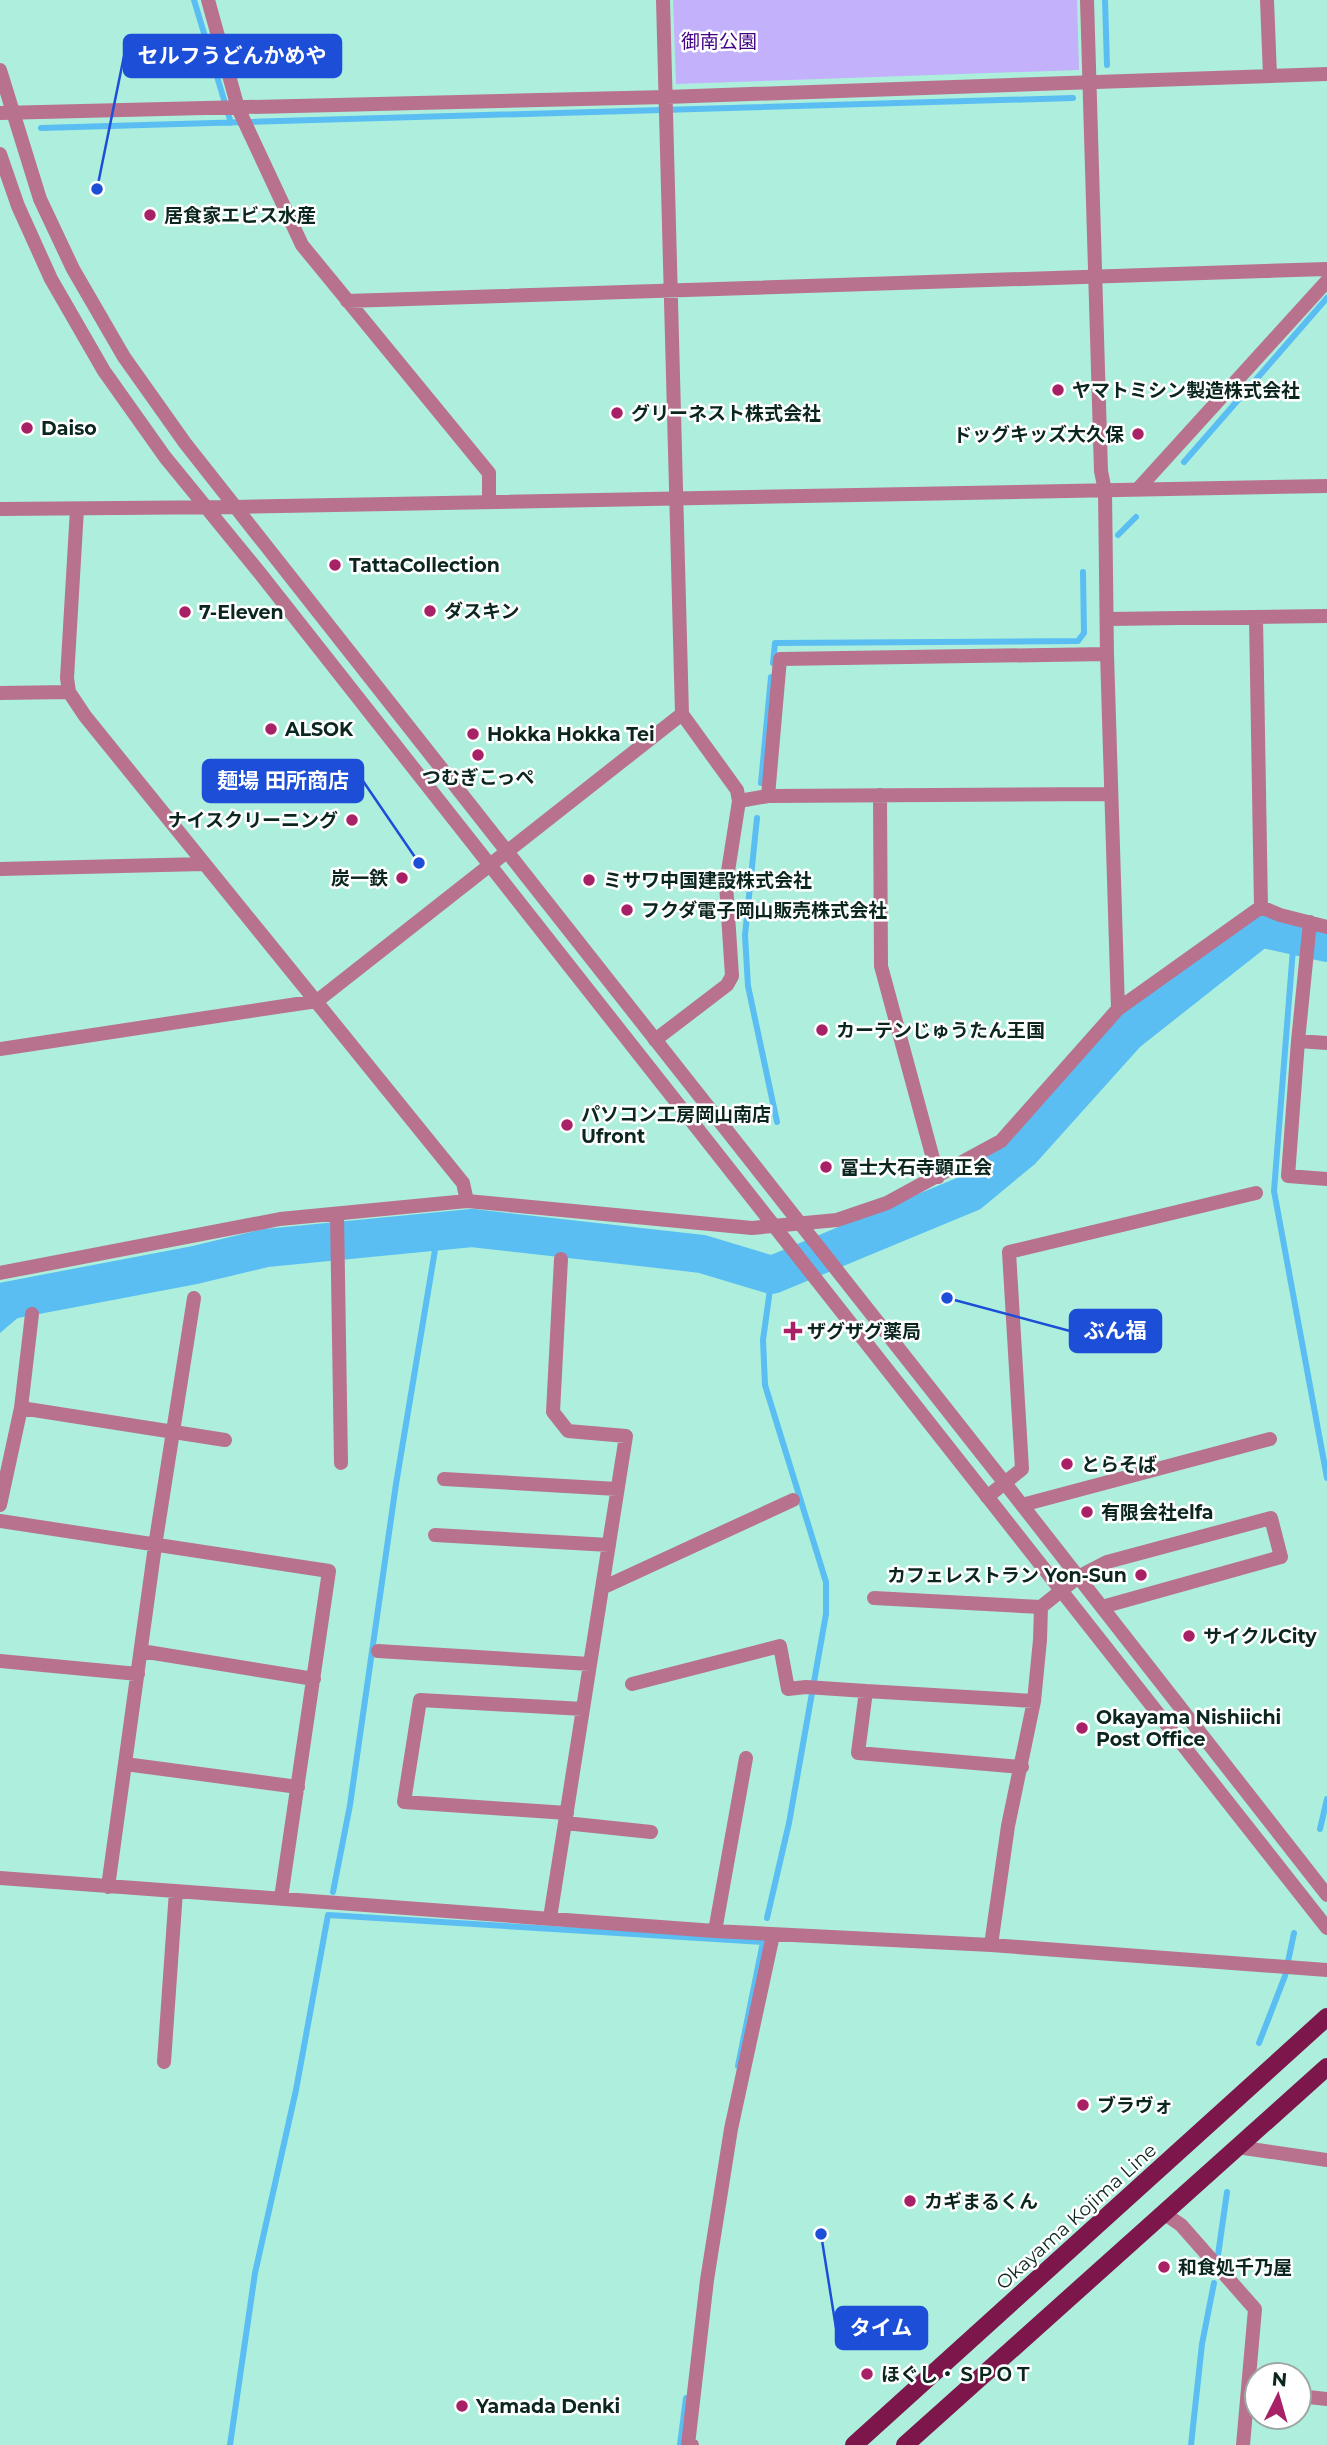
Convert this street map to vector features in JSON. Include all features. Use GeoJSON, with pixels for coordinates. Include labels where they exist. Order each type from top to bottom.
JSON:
{"type":"FeatureCollection","features":[{"type":"Feature","properties":{"kind":"main road","name":"Okayama Kojima Line"},"geometry":{"type":"LineString","coordinates":[[854,2445],[1327,2017]]}},
{"type":"Feature","properties":{"kind":"main road"},"geometry":{"type":"LineString","coordinates":[[905,2445],[1327,2067]]}},
{"type":"Feature","properties":{"kind":"street"},"geometry":{"type":"LineString","coordinates":[[208,0],[236,113],[302,245],[489,473],[489,501]]}},
{"type":"Feature","properties":{"kind":"street"},"geometry":{"type":"LineString","coordinates":[[655,1040],[727,985],[732,976],[726,884],[739,802],[737,790],[682,714],[663,0]]}},
{"type":"Feature","properties":{"kind":"street"},"geometry":{"type":"LineString","coordinates":[[1087,0],[1101,471],[1105,491],[1110,794],[1118,1009]]}},
{"type":"Feature","properties":{"kind":"street"},"geometry":{"type":"LineString","coordinates":[[1267,0],[1270,76]]}},
{"type":"Feature","properties":{"kind":"street"},"geometry":{"type":"LineString","coordinates":[[0,70],[6,113],[40,200],[73,269],[124,357],[185,443],[1023,1504],[1327,1895]]}},
{"type":"Feature","properties":{"kind":"street"},"geometry":{"type":"LineString","coordinates":[[6,113],[236,113],[666,106],[1088,83],[1327,74]]}},
{"type":"Feature","properties":{"kind":"street"},"geometry":{"type":"LineString","coordinates":[[0,154],[51,279],[104,371],[165,457],[207,506],[1327,1928]]}},
{"type":"Feature","properties":{"kind":"street"},"geometry":{"type":"LineString","coordinates":[[347,301],[1327,269]]}},
{"type":"Feature","properties":{"kind":"street"},"geometry":{"type":"LineString","coordinates":[[1138,489],[1327,281]]}},
{"type":"Feature","properties":{"kind":"street"},"geometry":{"type":"LineString","coordinates":[[0,509],[1327,486]]}},
{"type":"Feature","properties":{"kind":"street"},"geometry":{"type":"LineString","coordinates":[[77,509],[67,678],[69,692],[85,716],[203,864],[463,1183],[467,1201]]}},
{"type":"Feature","properties":{"kind":"street"},"geometry":{"type":"LineString","coordinates":[[1107,619],[1327,616]]}},
{"type":"Feature","properties":{"kind":"street"},"geometry":{"type":"LineString","coordinates":[[1256,617],[1261,906]]}},
{"type":"Feature","properties":{"kind":"street"},"geometry":{"type":"LineString","coordinates":[[768,796],[780,659],[1107,654]]}},
{"type":"Feature","properties":{"kind":"street"},"geometry":{"type":"LineString","coordinates":[[0,693],[69,692]]}},
{"type":"Feature","properties":{"kind":"street"},"geometry":{"type":"LineString","coordinates":[[0,1049],[317,1001],[682,714]]}},
{"type":"Feature","properties":{"kind":"street"},"geometry":{"type":"LineString","coordinates":[[739,802],[768,796],[1110,794]]}},
{"type":"Feature","properties":{"kind":"street"},"geometry":{"type":"LineString","coordinates":[[880,795],[881,966],[938,1177]]}},
{"type":"Feature","properties":{"kind":"street"},"geometry":{"type":"LineString","coordinates":[[0,869],[203,864]]}},
{"type":"Feature","properties":{"kind":"street"},"geometry":{"type":"LineString","coordinates":[[1261,906],[1309,932],[1327,927]]}},
{"type":"Feature","properties":{"kind":"street"},"geometry":{"type":"LineString","coordinates":[[0,1273],[280,1219],[338,1220],[467,1201],[752,1228],[837,1220],[887,1203],[1001,1141],[1118,1009],[1261,906]]}},
{"type":"Feature","properties":{"kind":"street"},"geometry":{"type":"LineString","coordinates":[[1309,932],[1297,1041],[1288,1176],[1327,1179]]}},
{"type":"Feature","properties":{"kind":"street"},"geometry":{"type":"LineString","coordinates":[[1297,1041],[1327,1043]]}},
{"type":"Feature","properties":{"kind":"street"},"geometry":{"type":"LineString","coordinates":[[987,1497],[1022,1469],[1009,1252],[1256,1193]]}},
{"type":"Feature","properties":{"kind":"street"},"geometry":{"type":"LineString","coordinates":[[338,1220],[341,1464]]}},
{"type":"Feature","properties":{"kind":"street"},"geometry":{"type":"LineString","coordinates":[[550,1918],[626,1436],[568,1431],[553,1412],[561,1259]]}},
{"type":"Feature","properties":{"kind":"street"},"geometry":{"type":"LineString","coordinates":[[108,1887],[155,1546],[194,1298]]}},
{"type":"Feature","properties":{"kind":"street"},"geometry":{"type":"LineString","coordinates":[[0,1505],[21,1408],[32,1314]]}},
{"type":"Feature","properties":{"kind":"street"},"geometry":{"type":"LineString","coordinates":[[21,1408],[225,1440]]}},
{"type":"Feature","properties":{"kind":"street"},"geometry":{"type":"LineString","coordinates":[[1023,1504],[1270,1439]]}},
{"type":"Feature","properties":{"kind":"street"},"geometry":{"type":"LineString","coordinates":[[444,1479],[617,1489]]}},
{"type":"Feature","properties":{"kind":"street"},"geometry":{"type":"LineString","coordinates":[[602,1588],[793,1500]]}},
{"type":"Feature","properties":{"kind":"street"},"geometry":{"type":"LineString","coordinates":[[874,1598],[1041,1607],[1078,1577],[1107,1562],[1271,1518],[1281,1557],[1102,1607]]}},
{"type":"Feature","properties":{"kind":"street"},"geometry":{"type":"LineString","coordinates":[[0,1521],[329,1571],[281,1898]]}},
{"type":"Feature","properties":{"kind":"street"},"geometry":{"type":"LineString","coordinates":[[435,1535],[609,1545]]}},
{"type":"Feature","properties":{"kind":"street"},"geometry":{"type":"LineString","coordinates":[[991,1945],[1008,1826],[1034,1701],[1041,1607]]}},
{"type":"Feature","properties":{"kind":"street"},"geometry":{"type":"LineString","coordinates":[[632,1684],[780,1646],[788,1689],[813,1688],[1034,1701]]}},
{"type":"Feature","properties":{"kind":"street"},"geometry":{"type":"LineString","coordinates":[[141,1651],[314,1679]]}},
{"type":"Feature","properties":{"kind":"street"},"geometry":{"type":"LineString","coordinates":[[378,1651],[590,1664]]}},
{"type":"Feature","properties":{"kind":"street"},"geometry":{"type":"LineString","coordinates":[[0,1661],[138,1674]]}},
{"type":"Feature","properties":{"kind":"street"},"geometry":{"type":"LineString","coordinates":[[866,1691],[858,1753],[1022,1766]]}},
{"type":"Feature","properties":{"kind":"street"},"geometry":{"type":"LineString","coordinates":[[583,1709],[420,1700],[404,1802],[566,1818],[651,1832]]}},
{"type":"Feature","properties":{"kind":"street"},"geometry":{"type":"LineString","coordinates":[[715,1931],[746,1758]]}},
{"type":"Feature","properties":{"kind":"street"},"geometry":{"type":"LineString","coordinates":[[125,1764],[298,1787]]}},
{"type":"Feature","properties":{"kind":"street"},"geometry":{"type":"LineString","coordinates":[[0,1878],[715,1931],[773,1935],[841,1935],[1327,1970]]}},
{"type":"Feature","properties":{"kind":"street"},"geometry":{"type":"LineString","coordinates":[[164,2062],[176,1891]]}},
{"type":"Feature","properties":{"kind":"street"},"geometry":{"type":"LineString","coordinates":[[692,2445],[688,2445],[731,2129],[773,1935]]}},
{"type":"Feature","properties":{"kind":"street"},"geometry":{"type":"LineString","coordinates":[[1237,2147],[1327,2160]]}},
{"type":"Feature","properties":{"kind":"street"},"geometry":{"type":"LineString","coordinates":[[1165,2214],[1181,2225],[1255,2309],[1253,2361]]}},
{"type":"Feature","properties":{"kind":"green space","name":"御南公園"},"geometry":{"type":"Polygon","coordinates":[[[673,0],[1077,0],[1079,70],[676,84],[673,0]]]}},
{"type":"Feature","properties":{"kind":"water"},"geometry":{"type":"Polygon","coordinates":[[[22,1283],[27,1310],[0,1333],[0,1287],[22,1283]]]}},
{"type":"Feature","properties":{"kind":"waterway"},"geometry":{"type":"LineString","coordinates":[[194,0],[231,123]]}},
{"type":"Feature","properties":{"kind":"waterway"},"geometry":{"type":"LineString","coordinates":[[1105,0],[1107,65]]}},
{"type":"Feature","properties":{"kind":"waterway"},"geometry":{"type":"LineString","coordinates":[[41,128],[1073,98]]}},
{"type":"Feature","properties":{"kind":"waterway"},"geometry":{"type":"LineString","coordinates":[[1184,462],[1327,298]]}},
{"type":"Feature","properties":{"kind":"waterway"},"geometry":{"type":"LineString","coordinates":[[1118,535],[1136,517]]}},
{"type":"Feature","properties":{"kind":"waterway"},"geometry":{"type":"LineString","coordinates":[[773,663],[775,643],[1078,641],[1084,633],[1083,572]]}},
{"type":"Feature","properties":{"kind":"waterway"},"geometry":{"type":"LineString","coordinates":[[761,783],[771,677]]}},
{"type":"Feature","properties":{"kind":"waterway"},"geometry":{"type":"LineString","coordinates":[[757,818],[745,935],[748,986],[777,1122]]}},
{"type":"Feature","properties":{"kind":"waterway"},"geometry":{"type":"LineString","coordinates":[[0,1302],[195,1265],[266,1248],[472,1228],[702,1254],[772,1275],[970,1193],[1022,1150],[1127,1033],[1260,928],[1327,943]]}},
{"type":"Feature","properties":{"kind":"waterway"},"geometry":{"type":"LineString","coordinates":[[1294,936],[1274,1191],[1327,1478]]}},
{"type":"Feature","properties":{"kind":"waterway"},"geometry":{"type":"LineString","coordinates":[[333,1892],[350,1805],[396,1484],[438,1232]]}},
{"type":"Feature","properties":{"kind":"waterway"},"geometry":{"type":"LineString","coordinates":[[767,1918],[789,1823],[826,1614],[826,1582],[765,1385],[763,1340],[772,1275]]}},
{"type":"Feature","properties":{"kind":"waterway"},"geometry":{"type":"LineString","coordinates":[[1320,1829],[1327,1799]]}},
{"type":"Feature","properties":{"kind":"waterway"},"geometry":{"type":"LineString","coordinates":[[230,2445],[255,2273],[296,2090],[328,1915],[763,1942],[738,2066]]}},
{"type":"Feature","properties":{"kind":"waterway"},"geometry":{"type":"LineString","coordinates":[[1259,2043],[1285,1976],[1294,1933]]}},
{"type":"Feature","properties":{"kind":"waterway"},"geometry":{"type":"LineString","coordinates":[[1218,2255],[1227,2192]]}},
{"type":"Feature","properties":{"kind":"waterway"},"geometry":{"type":"LineString","coordinates":[[1191,2445],[1202,2344],[1214,2283]]}},
{"type":"Feature","properties":{"kind":"waterway"},"geometry":{"type":"LineString","coordinates":[[680,2445],[686,2398]]}},
{"type":"Feature","properties":{"kind":"place","name":"セルフうどんかめや"},"geometry":{"type":"Point","coordinates":[97,189]}},
{"type":"Feature","properties":{"kind":"place","name":"居食家エビス水産"},"geometry":{"type":"Point","coordinates":[150,215]}},
{"type":"Feature","properties":{"kind":"place","name":"ヤマトミシン製造株式会社"},"geometry":{"type":"Point","coordinates":[1058,390]}},
{"type":"Feature","properties":{"kind":"place","name":"グリーネスト株式会社"},"geometry":{"type":"Point","coordinates":[617,413]}},
{"type":"Feature","properties":{"kind":"place","name":"Daiso"},"geometry":{"type":"Point","coordinates":[27,428]}},
{"type":"Feature","properties":{"kind":"place","name":"ドッグキッズ大久保"},"geometry":{"type":"Point","coordinates":[1138,434]}},
{"type":"Feature","properties":{"kind":"place","name":"TattaCollection"},"geometry":{"type":"Point","coordinates":[335,565]}},
{"type":"Feature","properties":{"kind":"place","name":"ダスキン"},"geometry":{"type":"Point","coordinates":[430,611]}},
{"type":"Feature","properties":{"kind":"place","name":"7-Eleven"},"geometry":{"type":"Point","coordinates":[185,612]}},
{"type":"Feature","properties":{"kind":"place","name":"ALSOK"},"geometry":{"type":"Point","coordinates":[271,729]}},
{"type":"Feature","properties":{"kind":"place","name":"Hokka Hokka Tei"},"geometry":{"type":"Point","coordinates":[473,734]}},
{"type":"Feature","properties":{"kind":"place","name":"つむぎこっぺ"},"geometry":{"type":"Point","coordinates":[478,755]}},
{"type":"Feature","properties":{"kind":"place","name":"ナイスクリーニング"},"geometry":{"type":"Point","coordinates":[352,820]}},
{"type":"Feature","properties":{"kind":"place","name":"麺場 田所商店"},"geometry":{"type":"Point","coordinates":[419,863]}},
{"type":"Feature","properties":{"kind":"place","name":"炭一鉄"},"geometry":{"type":"Point","coordinates":[402,878]}},
{"type":"Feature","properties":{"kind":"place","name":"ミサワ中国建設株式会社"},"geometry":{"type":"Point","coordinates":[589,880]}},
{"type":"Feature","properties":{"kind":"place","name":"フクダ電子岡山販売株式会社"},"geometry":{"type":"Point","coordinates":[627,910]}},
{"type":"Feature","properties":{"kind":"place","name":"カーテンじゅうたん王国"},"geometry":{"type":"Point","coordinates":[822,1030]}},
{"type":"Feature","properties":{"kind":"place","name":"パソコン工房岡山南店 Ufront"},"geometry":{"type":"Point","coordinates":[567,1125]}},
{"type":"Feature","properties":{"kind":"place","name":"冨士大石寺顕正会"},"geometry":{"type":"Point","coordinates":[826,1167]}},
{"type":"Feature","properties":{"kind":"place","name":"ぶん福"},"geometry":{"type":"Point","coordinates":[947,1298]}},
{"type":"Feature","properties":{"kind":"place","name":"ザグザグ薬局"},"geometry":{"type":"Point","coordinates":[793,1331]}},
{"type":"Feature","properties":{"kind":"place","name":"とらそば"},"geometry":{"type":"Point","coordinates":[1067,1464]}},
{"type":"Feature","properties":{"kind":"place","name":"有限会社elfa"},"geometry":{"type":"Point","coordinates":[1087,1512]}},
{"type":"Feature","properties":{"kind":"place","name":"カフェレストラン Yon-Sun"},"geometry":{"type":"Point","coordinates":[1141,1575]}},
{"type":"Feature","properties":{"kind":"place","name":"サイクルCity"},"geometry":{"type":"Point","coordinates":[1189,1636]}},
{"type":"Feature","properties":{"kind":"place","name":"Okayama Nishiichi Post Office"},"geometry":{"type":"Point","coordinates":[1082,1728]}},
{"type":"Feature","properties":{"kind":"place","name":"ブラヴォ"},"geometry":{"type":"Point","coordinates":[1083,2105]}},
{"type":"Feature","properties":{"kind":"place","name":"カギまるくん"},"geometry":{"type":"Point","coordinates":[910,2201]}},
{"type":"Feature","properties":{"kind":"place","name":"タイム"},"geometry":{"type":"Point","coordinates":[821,2234]}},
{"type":"Feature","properties":{"kind":"place","name":"和食処千乃屋"},"geometry":{"type":"Point","coordinates":[1164,2267]}},
{"type":"Feature","properties":{"kind":"place","name":"ほぐし・ＳＰＯＴ"},"geometry":{"type":"Point","coordinates":[867,2374]}},
{"type":"Feature","properties":{"kind":"place","name":"Yamada Denki"},"geometry":{"type":"Point","coordinates":[462,2406]}}]}
